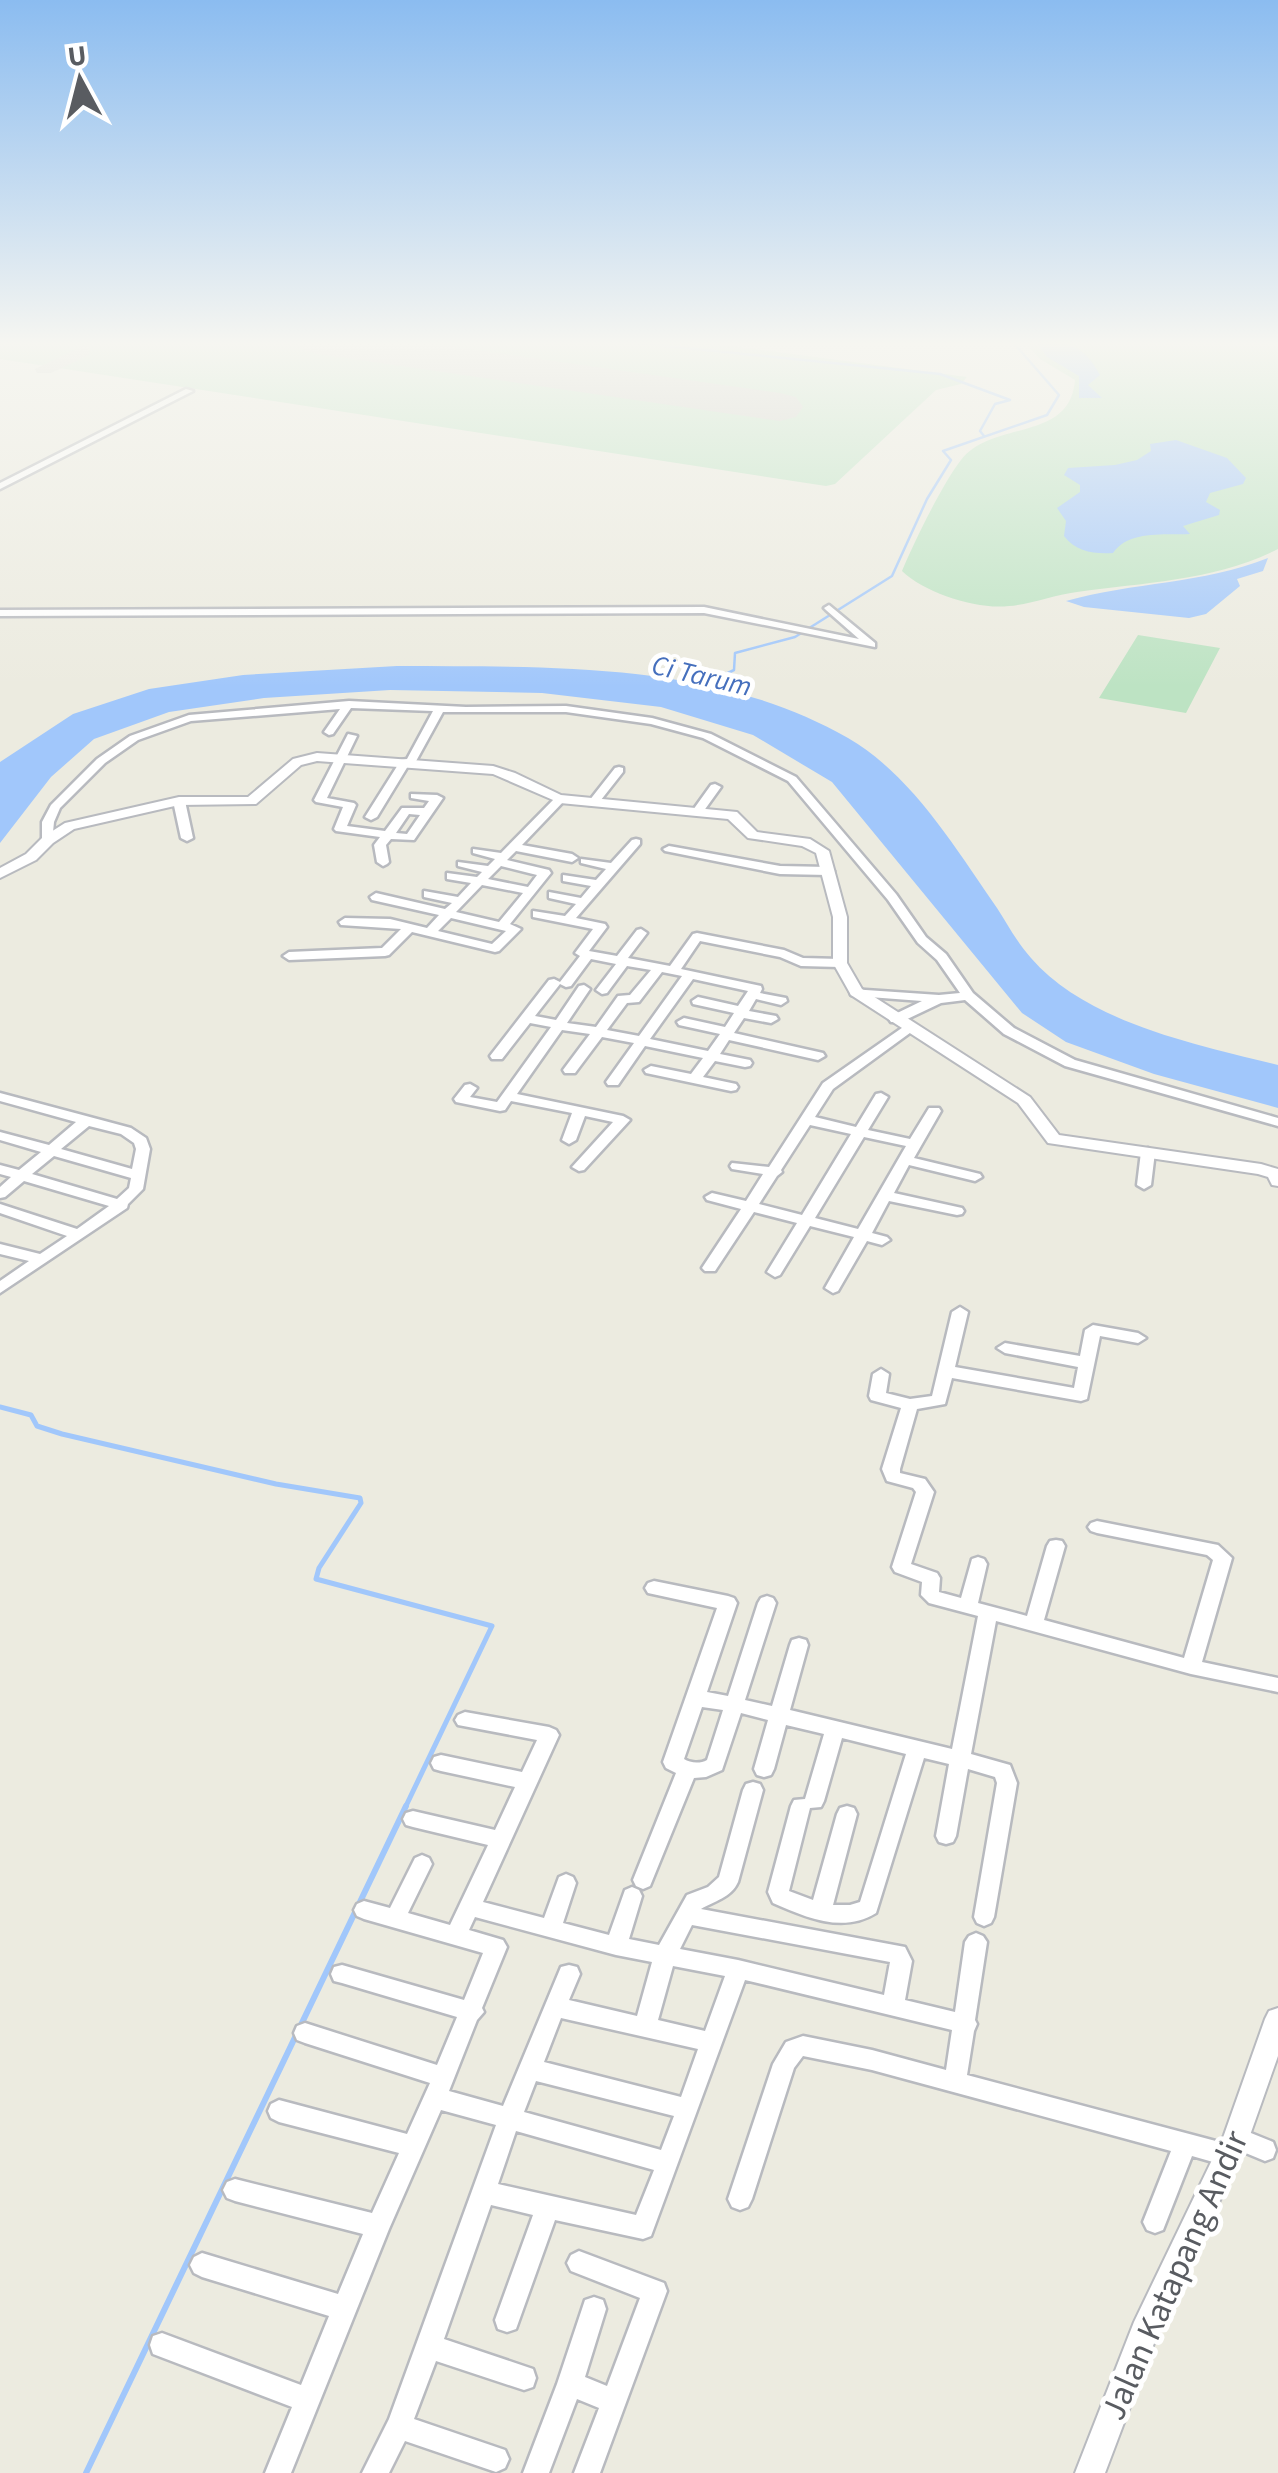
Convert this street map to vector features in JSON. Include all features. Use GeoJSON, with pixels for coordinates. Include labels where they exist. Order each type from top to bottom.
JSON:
{"type":"FeatureCollection","features":[{"type":"Feature","properties":{"kind":"street"},"geometry":{"type":"LineString","coordinates":[[0,486],[59,456]]}},
{"type":"Feature","properties":{"kind":"street"},"geometry":{"type":"LineString","coordinates":[[0,612],[704,610],[872,646],[830,608]]}},
{"type":"Feature","properties":{"kind":"street"},"geometry":{"type":"LineString","coordinates":[[329,732],[350,704]]}},
{"type":"Feature","properties":{"kind":"street"},"geometry":{"type":"LineString","coordinates":[[48,840],[48,822],[63,798],[109,754],[146,732],[189,718],[350,704],[615,713],[694,732],[782,772],[802,788],[892,897],[922,940],[942,957],[968,996],[1009,1031],[1070,1064],[1278,1122]]}},
{"type":"Feature","properties":{"kind":"street"},"geometry":{"type":"LineString","coordinates":[[371,818],[439,709]]}},
{"type":"Feature","properties":{"kind":"street"},"geometry":{"type":"LineString","coordinates":[[604,730],[615,713]]}},
{"type":"Feature","properties":{"kind":"street"},"geometry":{"type":"LineString","coordinates":[[352,736],[320,800],[350,805],[340,829],[392,830],[417,827],[436,798],[418,792],[392,830],[380,846],[383,862]]}},
{"type":"Feature","properties":{"kind":"street"},"geometry":{"type":"LineString","coordinates":[[0,874],[81,822],[179,801],[251,801],[297,762],[310,758],[340,757],[503,771],[560,800],[662,811],[699,810],[736,817],[756,837],[817,846],[845,844]]}},
{"type":"Feature","properties":{"kind":"street"},"geometry":{"type":"LineString","coordinates":[[593,803],[619,770]]}},
{"type":"Feature","properties":{"kind":"street"},"geometry":{"type":"LineString","coordinates":[[699,810],[716,788]]}},
{"type":"Feature","properties":{"kind":"street"},"geometry":{"type":"LineString","coordinates":[[430,932],[560,800]]}},
{"type":"Feature","properties":{"kind":"street"},"geometry":{"type":"LineString","coordinates":[[179,801],[187,838]]}},
{"type":"Feature","properties":{"kind":"street"},"geometry":{"type":"LineString","coordinates":[[406,810],[427,812]]}},
{"type":"Feature","properties":{"kind":"street"},"geometry":{"type":"LineString","coordinates":[[568,920],[636,842]]}},
{"type":"Feature","properties":{"kind":"street"},"geometry":{"type":"LineString","coordinates":[[514,846],[614,867]]}},
{"type":"Feature","properties":{"kind":"street"},"geometry":{"type":"LineString","coordinates":[[817,846],[840,918],[840,963],[856,992],[1024,1100],[1054,1139],[1260,1168],[1274,1173],[1278,1181]]}},
{"type":"Feature","properties":{"kind":"street"},"geometry":{"type":"LineString","coordinates":[[670,848],[780,870],[828,871]]}},
{"type":"Feature","properties":{"kind":"street"},"geometry":{"type":"LineString","coordinates":[[477,852],[498,863]]}},
{"type":"Feature","properties":{"kind":"street"},"geometry":{"type":"LineString","coordinates":[[462,864],[498,863],[545,872],[503,924]]}},
{"type":"Feature","properties":{"kind":"street"},"geometry":{"type":"LineString","coordinates":[[450,876],[532,891]]}},
{"type":"Feature","properties":{"kind":"street"},"geometry":{"type":"LineString","coordinates":[[567,878],[599,884]]}},
{"type":"Feature","properties":{"kind":"street"},"geometry":{"type":"LineString","coordinates":[[428,894],[460,901]]}},
{"type":"Feature","properties":{"kind":"street"},"geometry":{"type":"LineString","coordinates":[[345,922],[410,928],[496,948],[515,930],[376,896]]}},
{"type":"Feature","properties":{"kind":"street"},"geometry":{"type":"LineString","coordinates":[[553,896],[584,902]]}},
{"type":"Feature","properties":{"kind":"street"},"geometry":{"type":"LineString","coordinates":[[537,914],[601,927],[581,953],[755,988],[696,1079]]}},
{"type":"Feature","properties":{"kind":"street"},"geometry":{"type":"LineString","coordinates":[[290,956],[385,952],[410,928]]}},
{"type":"Feature","properties":{"kind":"street"},"geometry":{"type":"LineString","coordinates":[[602,990],[641,933]]}},
{"type":"Feature","properties":{"kind":"street"},"geometry":{"type":"LineString","coordinates":[[570,1070],[623,999],[634,999],[696,937],[784,954],[796,961],[840,963]]}},
{"type":"Feature","properties":{"kind":"street"},"geometry":{"type":"LineString","coordinates":[[497,1056],[588,954]]}},
{"type":"Feature","properties":{"kind":"street"},"geometry":{"type":"LineString","coordinates":[[613,1082],[690,974]]}},
{"type":"Feature","properties":{"kind":"street"},"geometry":{"type":"LineString","coordinates":[[470,1088],[461,1099],[500,1106],[584,989]]}},
{"type":"Feature","properties":{"kind":"street"},"geometry":{"type":"LineString","coordinates":[[856,992],[939,998],[968,996]]}},
{"type":"Feature","properties":{"kind":"street"},"geometry":{"type":"LineString","coordinates":[[753,995],[780,1001]]}},
{"type":"Feature","properties":{"kind":"street"},"geometry":{"type":"LineString","coordinates":[[710,1268],[828,1086],[902,1023],[939,998]]}},
{"type":"Feature","properties":{"kind":"street"},"geometry":{"type":"LineString","coordinates":[[698,1001],[771,1019]]}},
{"type":"Feature","properties":{"kind":"street"},"geometry":{"type":"LineString","coordinates":[[527,1018],[745,1063]]}},
{"type":"Feature","properties":{"kind":"street"},"geometry":{"type":"LineString","coordinates":[[684,1022],[818,1056]]}},
{"type":"Feature","properties":{"kind":"street"},"geometry":{"type":"LineString","coordinates":[[651,1070],[731,1088]]}},
{"type":"Feature","properties":{"kind":"street"},"geometry":{"type":"LineString","coordinates":[[508,1096],[623,1120],[579,1167]]}},
{"type":"Feature","properties":{"kind":"street"},"geometry":{"type":"LineString","coordinates":[[0,1097],[126,1131],[140,1141],[140,1176],[136,1189],[122,1205],[0,1287]]}},
{"type":"Feature","properties":{"kind":"street"},"geometry":{"type":"LineString","coordinates":[[775,1272],[881,1097]]}},
{"type":"Feature","properties":{"kind":"street"},"geometry":{"type":"LineString","coordinates":[[569,1140],[580,1110]]}},
{"type":"Feature","properties":{"kind":"street"},"geometry":{"type":"LineString","coordinates":[[833,1288],[934,1111]]}},
{"type":"Feature","properties":{"kind":"street"},"geometry":{"type":"LineString","coordinates":[[806,1120],[914,1144]]}},
{"type":"Feature","properties":{"kind":"street"},"geometry":{"type":"LineString","coordinates":[[0,1194],[86,1121]]}},
{"type":"Feature","properties":{"kind":"street"},"geometry":{"type":"LineString","coordinates":[[0,1136],[140,1176]]}},
{"type":"Feature","properties":{"kind":"street"},"geometry":{"type":"LineString","coordinates":[[1144,1185],[1148,1152]]}},
{"type":"Feature","properties":{"kind":"street"},"geometry":{"type":"LineString","coordinates":[[906,1160],[974,1177]]}},
{"type":"Feature","properties":{"kind":"street"},"geometry":{"type":"LineString","coordinates":[[738,1166],[775,1172]]}},
{"type":"Feature","properties":{"kind":"street"},"geometry":{"type":"LineString","coordinates":[[0,1170],[122,1205]]}},
{"type":"Feature","properties":{"kind":"street"},"geometry":{"type":"LineString","coordinates":[[886,1196],[957,1211]]}},
{"type":"Feature","properties":{"kind":"street"},"geometry":{"type":"LineString","coordinates":[[712,1197],[882,1240]]}},
{"type":"Feature","properties":{"kind":"street"},"geometry":{"type":"LineString","coordinates":[[0,1208],[79,1234]]}},
{"type":"Feature","properties":{"kind":"street"},"geometry":{"type":"LineString","coordinates":[[0,1249],[39,1259]]}},
{"type":"Feature","properties":{"kind":"street"},"geometry":{"type":"LineString","coordinates":[[880,1374],[877,1396],[910,1404],[938,1402],[960,1312]]}},
{"type":"Feature","properties":{"kind":"street"},"geometry":{"type":"LineString","coordinates":[[946,1371],[1082,1396],[1093,1330],[1138,1338]]}},
{"type":"Feature","properties":{"kind":"street"},"geometry":{"type":"LineString","coordinates":[[1005,1348],[1087,1363]]}},
{"type":"Feature","properties":{"kind":"street"},"geometry":{"type":"LineString","coordinates":[[910,1404],[891,1472],[897,1479],[920,1483],[925,1492],[900,1565],[930,1578],[932,1596],[1191,1667],[1278,1685]]}},
{"type":"Feature","properties":{"kind":"street"},"geometry":{"type":"LineString","coordinates":[[1097,1527],[1212,1550],[1223,1558],[1191,1667]]}},
{"type":"Feature","properties":{"kind":"street"},"geometry":{"type":"LineString","coordinates":[[1034,1624],[1056,1546]]}},
{"type":"Feature","properties":{"kind":"street"},"geometry":{"type":"LineString","coordinates":[[946,1836],[960,1759],[978,1610],[978,1564]]}},
{"type":"Feature","properties":{"kind":"street"},"geometry":{"type":"LineString","coordinates":[[654,1588],[728,1603],[673,1762],[688,1770],[714,1768],[767,1603]]}},
{"type":"Feature","properties":{"kind":"street"},"geometry":{"type":"LineString","coordinates":[[764,1769],[798,1645]]}},
{"type":"Feature","properties":{"kind":"street"},"geometry":{"type":"LineString","coordinates":[[694,1698],[734,1704],[1000,1769],[1007,1784],[984,1917]]}},
{"type":"Feature","properties":{"kind":"street"},"geometry":{"type":"LineString","coordinates":[[457,1933],[549,1735],[465,1720]]}},
{"type":"Feature","properties":{"kind":"street"},"geometry":{"type":"LineString","coordinates":[[836,1729],[778,1892],[780,1898],[798,1905],[854,1915],[869,1907],[917,1749]]}},
{"type":"Feature","properties":{"kind":"street"},"geometry":{"type":"LineString","coordinates":[[441,1763],[526,1781]]}},
{"type":"Feature","properties":{"kind":"street"},"geometry":{"type":"LineString","coordinates":[[616,1946],[688,1770]]}},
{"type":"Feature","properties":{"kind":"street"},"geometry":{"type":"LineString","coordinates":[[645,2027],[665,1955],[694,1901],[715,1893],[728,1882],[754,1790]]}},
{"type":"Feature","properties":{"kind":"street"},"geometry":{"type":"LineString","coordinates":[[821,1909],[847,1814]]}},
{"type":"Feature","properties":{"kind":"street"},"geometry":{"type":"LineString","coordinates":[[413,1819],[500,1839]]}},
{"type":"Feature","properties":{"kind":"street"},"geometry":{"type":"LineString","coordinates":[[396,1919],[422,1864]]}},
{"type":"Feature","properties":{"kind":"street"},"geometry":{"type":"LineString","coordinates":[[550,1929],[566,1882]]}},
{"type":"Feature","properties":{"kind":"street"},"geometry":{"type":"LineString","coordinates":[[470,1907],[616,1946],[738,1969],[966,2024]]}},
{"type":"Feature","properties":{"kind":"street"},"geometry":{"type":"LineString","coordinates":[[278,2473],[497,1949],[457,1933],[364,1910]]}},
{"type":"Feature","properties":{"kind":"street"},"geometry":{"type":"LineString","coordinates":[[687,1914],[897,1954],[901,1961],[893,2008]]}},
{"type":"Feature","properties":{"kind":"street"},"geometry":{"type":"LineString","coordinates":[[955,2083],[976,1942]]}},
{"type":"Feature","properties":{"kind":"street"},"geometry":{"type":"LineString","coordinates":[[484,2192],[643,2228],[738,1969]]}},
{"type":"Feature","properties":{"kind":"street"},"geometry":{"type":"LineString","coordinates":[[342,1974],[473,2012]]}},
{"type":"Feature","properties":{"kind":"street"},"geometry":{"type":"LineString","coordinates":[[376,2473],[399,2426],[509,2120],[570,1974]]}},
{"type":"Feature","properties":{"kind":"street"},"geometry":{"type":"LineString","coordinates":[[555,2007],[709,2042]]}},
{"type":"Feature","properties":{"kind":"street","name":"Jalan Katapang Andir"},"geometry":{"type":"LineString","coordinates":[[1090,2473],[1144,2332],[1232,2146],[1278,2019]]}},
{"type":"Feature","properties":{"kind":"street"},"geometry":{"type":"LineString","coordinates":[[306,2033],[440,2087],[509,2120],[668,2163]]}},
{"type":"Feature","properties":{"kind":"street"},"geometry":{"type":"LineString","coordinates":[[740,2198],[784,2064],[794,2049],[814,2046],[1186,2144],[1265,2150]]}},
{"type":"Feature","properties":{"kind":"street"},"geometry":{"type":"LineString","coordinates":[[531,2069],[688,2109]]}},
{"type":"Feature","properties":{"kind":"street"},"geometry":{"type":"LineString","coordinates":[[278,2111],[414,2147]]}},
{"type":"Feature","properties":{"kind":"street"},"geometry":{"type":"LineString","coordinates":[[1155,2222],[1186,2144]]}},
{"type":"Feature","properties":{"kind":"street"},"geometry":{"type":"LineString","coordinates":[[235,2190],[378,2226]]}},
{"type":"Feature","properties":{"kind":"street"},"geometry":{"type":"LineString","coordinates":[[507,2320],[548,2208]]}},
{"type":"Feature","properties":{"kind":"street"},"geometry":{"type":"LineString","coordinates":[[580,2263],[655,2290],[587,2473]]}},
{"type":"Feature","properties":{"kind":"street"},"geometry":{"type":"LineString","coordinates":[[202,2265],[344,2308]]}},
{"type":"Feature","properties":{"kind":"street"},"geometry":{"type":"LineString","coordinates":[[536,2473],[594,2309]]}},
{"type":"Feature","properties":{"kind":"street"},"geometry":{"type":"LineString","coordinates":[[162,2345],[308,2400]]}},
{"type":"Feature","properties":{"kind":"street"},"geometry":{"type":"LineString","coordinates":[[429,2346],[524,2378]]}},
{"type":"Feature","properties":{"kind":"street"},"geometry":{"type":"LineString","coordinates":[[570,2384],[612,2400]]}},
{"type":"Feature","properties":{"kind":"street"},"geometry":{"type":"LineString","coordinates":[[399,2426],[496,2459]]}},
{"type":"Feature","properties":{"kind":"green space"},"geometry":{"type":"Polygon","coordinates":[[[634,456],[865,456],[835,484],[826,486],[634,456]]]}},
{"type":"Feature","properties":{"kind":"green space"},"geometry":{"type":"Polygon","coordinates":[[[965,456],[1278,456],[1278,549],[1204,574],[1068,593],[1009,606],[952,598],[902,571],[929,513],[965,456]]]}},
{"type":"Feature","properties":{"kind":"green space"},"geometry":{"type":"Polygon","coordinates":[[[1138,635],[1220,648],[1186,713],[1099,698],[1138,635]]]}},
{"type":"Feature","properties":{"kind":"water"},"geometry":{"type":"Polygon","coordinates":[[[1143,456],[1222,456],[1246,478],[1243,484],[1210,493],[1206,502],[1220,510],[1219,515],[1183,526],[1190,534],[1137,537],[1113,553],[1074,546],[1064,536],[1066,521],[1057,508],[1080,492],[1080,485],[1064,475],[1068,468],[1143,456]]]}},
{"type":"Feature","properties":{"kind":"water"},"geometry":{"type":"Polygon","coordinates":[[[1268,558],[1263,571],[1237,579],[1240,586],[1206,614],[1189,618],[1084,607],[1066,601],[1218,573],[1268,558]]]}},
{"type":"Feature","properties":{"kind":"water"},"geometry":{"type":"Polygon","coordinates":[[[397,666],[570,669],[685,681],[741,694],[796,713],[848,738],[893,772],[912,792],[949,838],[1022,947],[1054,980],[1082,999],[1146,1028],[1278,1065],[1278,1108],[1154,1074],[1066,1042],[1022,1013],[832,782],[753,735],[661,707],[542,693],[390,690],[264,698],[169,712],[94,739],[51,777],[0,843],[0,762],[73,714],[149,689],[243,675],[397,666]]]}},
{"type":"Feature","properties":{"kind":"waterway","name":"Ci Tarum"},"geometry":{"type":"LineString","coordinates":[[703,685],[734,670],[735,653],[795,637],[892,576],[927,499],[951,460],[948,456]]}},
{"type":"Feature","properties":{"kind":"waterway"},"geometry":{"type":"LineString","coordinates":[[0,1407],[31,1415],[37,1426],[62,1434],[276,1484],[360,1498],[361,1503],[319,1568],[316,1579],[492,1626],[405,1808]]}},
{"type":"Feature","properties":{"kind":"waterway"},"geometry":{"type":"LineString","coordinates":[[86,2473],[406,1806]]}}]}
